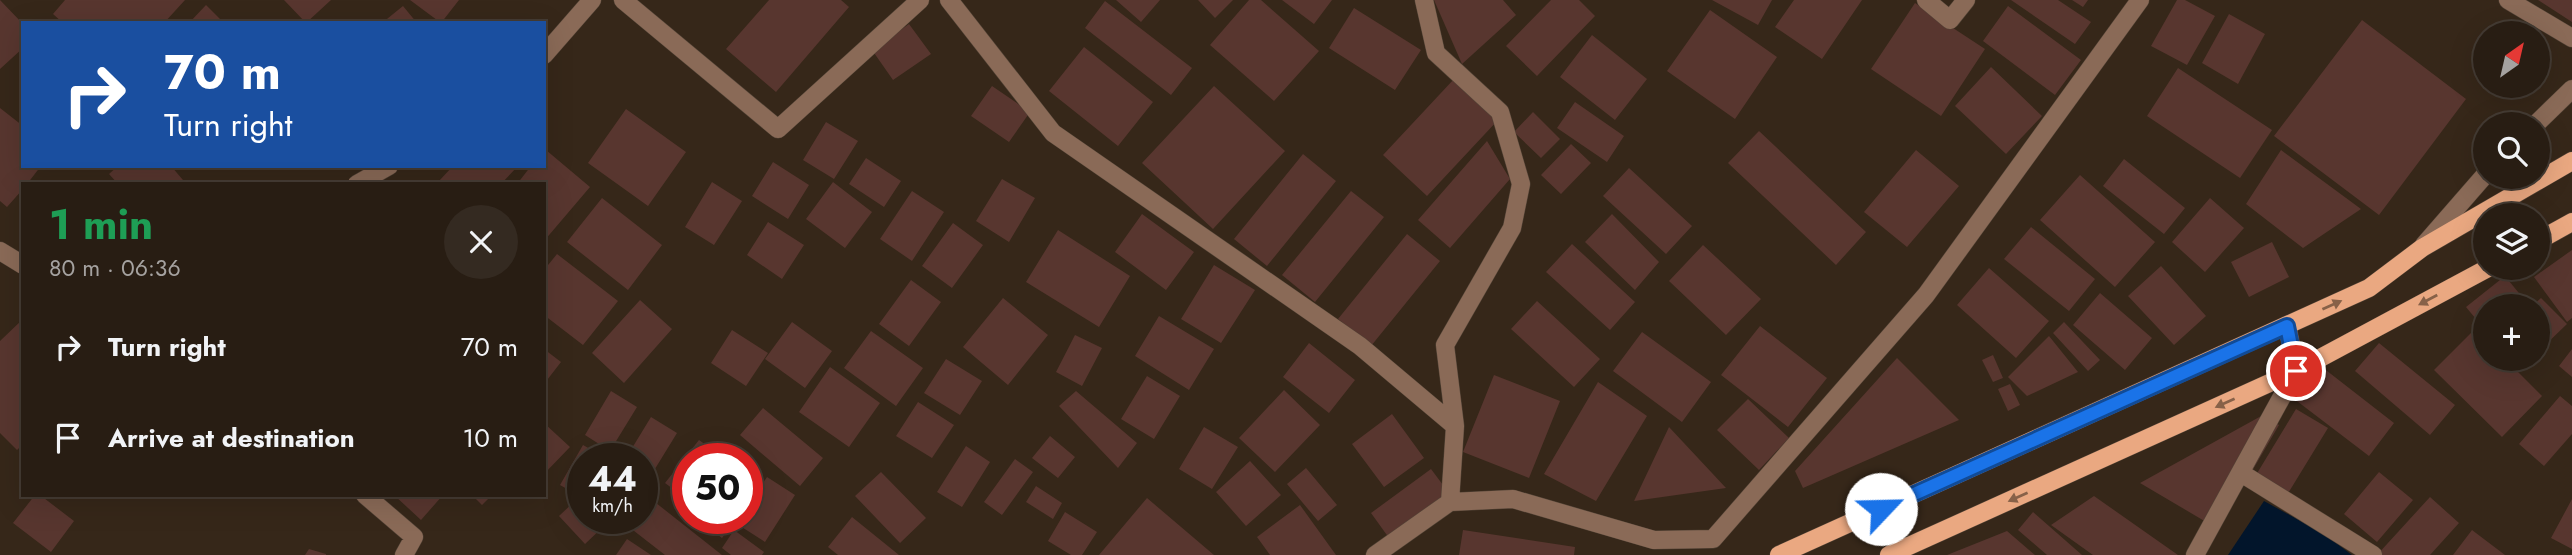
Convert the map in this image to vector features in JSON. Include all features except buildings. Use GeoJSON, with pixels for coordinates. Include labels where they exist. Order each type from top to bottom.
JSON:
{"type":"FeatureCollection","features":[{"type":"Feature","properties":{"kind":"main road"},"geometry":{"type":"LineString","coordinates":[[1779,555],[2369,288],[2421,248],[2572,161]]}},
{"type":"Feature","properties":{"kind":"main road"},"geometry":{"type":"LineString","coordinates":[[2550,234],[2572,222]]}},
{"type":"Feature","properties":{"kind":"main road"},"geometry":{"type":"LineString","coordinates":[[1889,555],[2296,371],[2473,276]]}},
{"type":"Feature","properties":{"kind":"street"},"geometry":{"type":"LineString","coordinates":[[546,53],[593,0]]}},
{"type":"Feature","properties":{"kind":"street"},"geometry":{"type":"LineString","coordinates":[[623,0],[778,129],[920,0]]}},
{"type":"Feature","properties":{"kind":"street"},"geometry":{"type":"LineString","coordinates":[[949,0],[1053,133],[1360,346],[1455,426]]}},
{"type":"Feature","properties":{"kind":"street"},"geometry":{"type":"LineString","coordinates":[[1424,0],[1436,53],[1500,112],[1521,184],[1512,228],[1445,345],[1455,426],[1450,502]]}},
{"type":"Feature","properties":{"kind":"street"},"geometry":{"type":"LineString","coordinates":[[1926,0],[1950,20],[1966,0]]}},
{"type":"Feature","properties":{"kind":"street"},"geometry":{"type":"LineString","coordinates":[[1376,555],[1450,502],[1513,499],[1654,540],[1711,547],[1926,295],[2140,0]]}},
{"type":"Feature","properties":{"kind":"street"},"geometry":{"type":"LineString","coordinates":[[2508,0],[2572,38]]}},
{"type":"Feature","properties":{"kind":"street"},"geometry":{"type":"LineString","coordinates":[[2548,112],[2572,89]]}},
{"type":"Feature","properties":{"kind":"street"},"geometry":{"type":"LineString","coordinates":[[361,182],[385,168]]}},
{"type":"Feature","properties":{"kind":"street"},"geometry":{"type":"LineString","coordinates":[[2421,248],[2473,189]]}},
{"type":"Feature","properties":{"kind":"street"},"geometry":{"type":"LineString","coordinates":[[0,251],[21,264]]}},
{"type":"Feature","properties":{"kind":"street"},"geometry":{"type":"LineString","coordinates":[[2195,555],[2296,371],[2287,326]]}},
{"type":"Feature","properties":{"kind":"street"},"geometry":{"type":"LineString","coordinates":[[2241,473],[2373,555]]}},
{"type":"Feature","properties":{"kind":"street"},"geometry":{"type":"LineString","coordinates":[[367,497],[414,537],[404,555]]}},
{"type":"Feature","properties":{"kind":"water"},"geometry":{"type":"Polygon","coordinates":[[[2264,501],[2324,534],[2352,555],[2228,555],[2264,501]]]}},
{"type":"Feature","properties":{"kind":"route"},"geometry":{"type":"LineString","coordinates":[[1881,509],[2287,326],[2296,371]]}}]}
